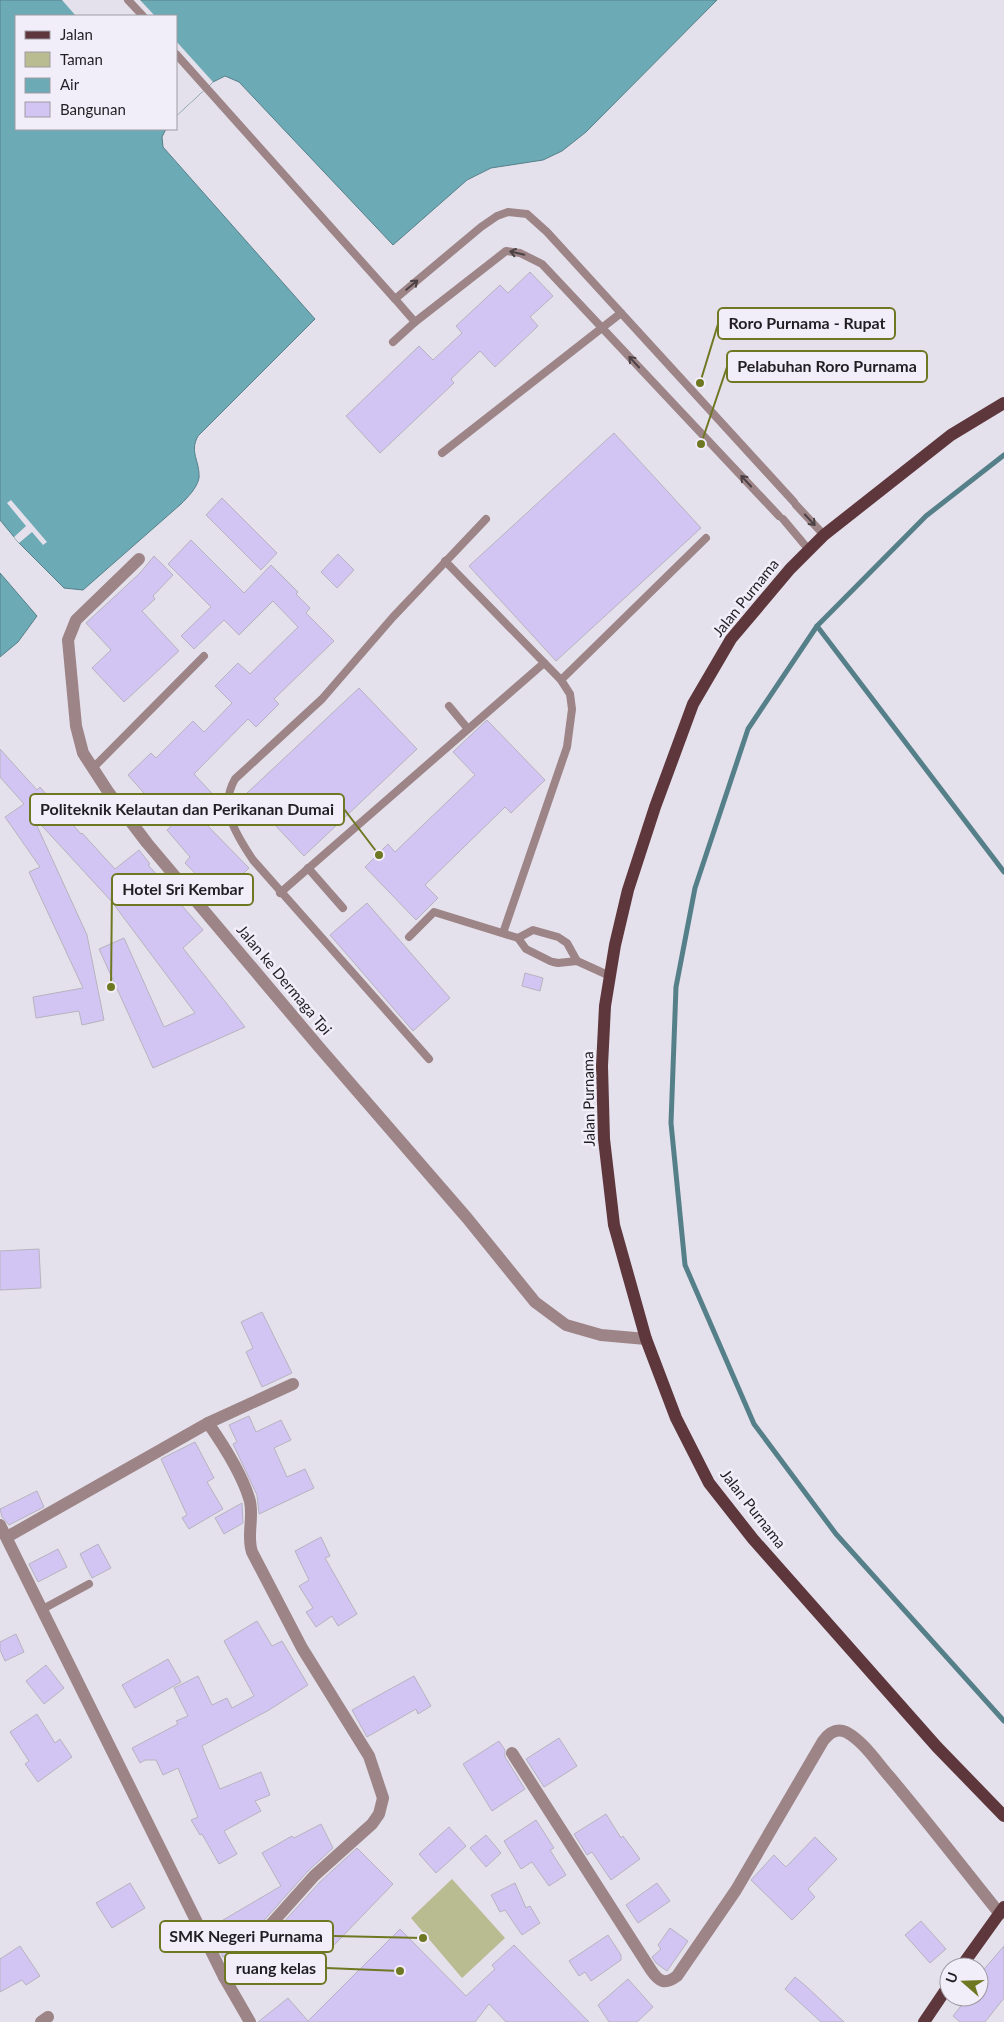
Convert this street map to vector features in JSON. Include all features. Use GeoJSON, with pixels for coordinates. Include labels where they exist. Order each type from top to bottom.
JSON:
{"type":"FeatureCollection","features":[{"type":"Feature","properties":{"kind":"main road","name":"Jalan Purnama"},"geometry":{"type":"LineString","coordinates":[[1004,402],[951,435],[824,535],[790,568],[731,639],[693,704],[655,806],[628,890],[605,1006],[602,1066],[604,1139],[614,1225],[646,1339],[676,1418],[709,1483],[753,1539],[937,1747],[1004,1816]]}},
{"type":"Feature","properties":{"kind":"main road"},"geometry":{"type":"LineString","coordinates":[[968,1957],[1002,1911]]}},
{"type":"Feature","properties":{"kind":"main road"},"geometry":{"type":"LineString","coordinates":[[924,2022],[939,2000]]}},
{"type":"Feature","properties":{"kind":"street","name":"Jalan ke Dermaga Tpi"},"geometry":{"type":"LineString","coordinates":[[139,559],[76,620],[68,640],[76,726],[83,753],[147,844],[318,1047],[467,1218],[535,1302],[566,1325],[601,1335],[646,1339]]}},
{"type":"Feature","properties":{"kind":"street"},"geometry":{"type":"LineString","coordinates":[[7,1537],[208,1423],[293,1384]]}},
{"type":"Feature","properties":{"kind":"street"},"geometry":{"type":"LineString","coordinates":[[208,1423],[223,1445],[250,1499],[249,1544],[252,1552],[302,1648],[369,1756],[382,1798],[379,1814],[372,1824],[314,1876],[224,1977]]}},
{"type":"Feature","properties":{"kind":"street"},"geometry":{"type":"LineString","coordinates":[[0,1525],[224,1977],[250,2022]]}},
{"type":"Feature","properties":{"kind":"street"},"geometry":{"type":"LineString","coordinates":[[512,1753],[651,1970],[656,1977],[664,1982],[670,1982],[677,1976],[736,1890],[824,1741],[828,1735],[836,1731],[847,1733],[860,1743],[1002,1911]]}},
{"type":"Feature","properties":{"kind":"lane"},"geometry":{"type":"LineString","coordinates":[[128,0],[142,15]]}},
{"type":"Feature","properties":{"kind":"lane"},"geometry":{"type":"LineString","coordinates":[[178,56],[416,322]]}},
{"type":"Feature","properties":{"kind":"lane"},"geometry":{"type":"LineString","coordinates":[[395,299],[481,226],[497,216],[516,212],[527,214],[547,232],[824,535]]}},
{"type":"Feature","properties":{"kind":"lane"},"geometry":{"type":"LineString","coordinates":[[393,342],[506,251],[520,253],[542,264],[809,550]]}},
{"type":"Feature","properties":{"kind":"lane"},"geometry":{"type":"LineString","coordinates":[[442,453],[621,313]]}},
{"type":"Feature","properties":{"kind":"lane"},"geometry":{"type":"LineString","coordinates":[[429,1059],[280,893],[253,860],[232,824],[229,810],[230,788],[235,778],[322,699],[445,561],[486,519]]}},
{"type":"Feature","properties":{"kind":"lane"},"geometry":{"type":"LineString","coordinates":[[561,680],[706,538]]}},
{"type":"Feature","properties":{"kind":"lane"},"geometry":{"type":"LineString","coordinates":[[445,561],[561,680],[570,694],[572,709],[567,747],[503,933]]}},
{"type":"Feature","properties":{"kind":"lane"},"geometry":{"type":"LineString","coordinates":[[93,768],[204,656]]}},
{"type":"Feature","properties":{"kind":"lane"},"geometry":{"type":"LineString","coordinates":[[280,893],[544,663]]}},
{"type":"Feature","properties":{"kind":"lane"},"geometry":{"type":"LineString","coordinates":[[449,706],[468,729]]}},
{"type":"Feature","properties":{"kind":"lane"},"geometry":{"type":"LineString","coordinates":[[308,868],[343,908]]}},
{"type":"Feature","properties":{"kind":"lane"},"geometry":{"type":"LineString","coordinates":[[409,937],[434,912],[518,938],[526,949],[552,961],[558,963],[578,961],[610,976]]}},
{"type":"Feature","properties":{"kind":"lane"},"geometry":{"type":"LineString","coordinates":[[518,938],[533,930],[559,938],[567,943],[578,961]]}},
{"type":"Feature","properties":{"kind":"lane"},"geometry":{"type":"LineString","coordinates":[[41,1610],[88,1584]]}},
{"type":"Feature","properties":{"kind":"green space"},"geometry":{"type":"Polygon","coordinates":[[[452,1879],[505,1938],[462,1978],[411,1918],[452,1879]]]}},
{"type":"Feature","properties":{"kind":"water"},"geometry":{"type":"Polygon","coordinates":[[[0,0],[717,0],[586,132],[562,151],[543,160],[491,168],[467,180],[393,245],[239,82],[225,76],[213,82],[178,114],[178,15],[15,15],[15,130],[166,130],[162,137],[163,147],[315,319],[198,436],[195,452],[199,478],[189,495],[83,590],[64,588],[19,543],[0,520],[0,0]]]}},
{"type":"Feature","properties":{"kind":"water"},"geometry":{"type":"Polygon","coordinates":[[[0,573],[37,616],[18,642],[0,657],[0,573]]]}},
{"type":"Feature","properties":{"kind":"pier"},"geometry":{"type":"Polygon","coordinates":[[[62,0],[140,0],[154,15],[75,15],[62,0]]]}},
{"type":"Feature","properties":{"kind":"pier"},"geometry":{"type":"Polygon","coordinates":[[[178,43],[213,82],[178,114],[178,43]]]}},
{"type":"Feature","properties":{"kind":"pier"},"geometry":{"type":"Polygon","coordinates":[[[11,500],[47,542],[43,545],[32,532],[19,543],[14,537],[26,526],[7,503],[11,500]]]}},
{"type":"Feature","properties":{"kind":"building"},"geometry":{"type":"Polygon","coordinates":[[[530,272],[553,296],[530,317],[538,326],[495,367],[480,351],[451,379],[454,383],[380,453],[346,416],[419,346],[433,360],[462,333],[456,326],[500,285],[508,293],[530,272]]]}},
{"type":"Feature","properties":{"kind":"building"},"geometry":{"type":"Polygon","coordinates":[[[614,433],[701,528],[556,661],[469,566],[614,433]]]}},
{"type":"Feature","properties":{"kind":"building"},"geometry":{"type":"Polygon","coordinates":[[[222,498],[277,553],[261,570],[206,515],[222,498]]]}},
{"type":"Feature","properties":{"kind":"building"},"geometry":{"type":"Polygon","coordinates":[[[191,540],[244,593],[271,565],[298,592],[296,594],[310,608],[306,613],[334,641],[274,699],[279,704],[256,727],[248,719],[194,774],[219,801],[201,819],[249,868],[219,898],[185,863],[190,857],[167,830],[172,825],[128,775],[151,753],[156,758],[193,721],[204,732],[232,703],[215,686],[238,663],[250,674],[298,627],[273,601],[239,635],[224,620],[194,649],[181,636],[211,607],[168,564],[191,540]]]}},
{"type":"Feature","properties":{"kind":"building"},"geometry":{"type":"Polygon","coordinates":[[[338,554],[354,570],[337,588],[321,572],[338,554]]]}},
{"type":"Feature","properties":{"kind":"building"},"geometry":{"type":"Polygon","coordinates":[[[154,556],[173,575],[153,596],[155,599],[142,611],[179,651],[124,702],[92,668],[111,650],[86,623],[140,573],[154,556]]]}},
{"type":"Feature","properties":{"kind":"building"},"geometry":{"type":"Polygon","coordinates":[[[359,688],[417,749],[304,856],[246,794],[359,688]]]}},
{"type":"Feature","properties":{"kind":"building"},"geometry":{"type":"Polygon","coordinates":[[[487,720],[545,780],[511,813],[505,807],[425,885],[438,898],[416,920],[365,867],[388,844],[395,852],[475,775],[453,752],[487,720]]]}},
{"type":"Feature","properties":{"kind":"building"},"geometry":{"type":"Polygon","coordinates":[[[0,749],[37,790],[40,787],[115,869],[139,850],[150,864],[148,865],[161,879],[159,881],[179,900],[203,930],[183,948],[245,1027],[153,1068],[99,949],[124,938],[164,1027],[195,1013],[112,902],[32,815],[87,935],[104,1020],[82,1025],[79,1011],[36,1018],[33,997],[83,988],[29,872],[40,867],[5,817],[24,804],[0,777],[0,749]]]}},
{"type":"Feature","properties":{"kind":"building"},"geometry":{"type":"Polygon","coordinates":[[[367,903],[450,998],[413,1031],[330,935],[367,903]]]}},
{"type":"Feature","properties":{"kind":"building"},"geometry":{"type":"Polygon","coordinates":[[[525,973],[543,978],[540,991],[522,986],[525,973]]]}},
{"type":"Feature","properties":{"kind":"building"},"geometry":{"type":"Polygon","coordinates":[[[39,1249],[41,1288],[0,1290],[0,1251],[39,1249]]]}},
{"type":"Feature","properties":{"kind":"building"},"geometry":{"type":"Polygon","coordinates":[[[262,1312],[292,1373],[262,1387],[246,1352],[253,1348],[241,1322],[262,1312]]]}},
{"type":"Feature","properties":{"kind":"building"},"geometry":{"type":"Polygon","coordinates":[[[249,1416],[256,1432],[281,1420],[291,1440],[274,1448],[287,1477],[305,1469],[314,1488],[259,1514],[257,1495],[233,1444],[237,1442],[229,1425],[249,1416]]]}},
{"type":"Feature","properties":{"kind":"building"},"geometry":{"type":"Polygon","coordinates":[[[195,1442],[214,1478],[207,1482],[223,1509],[189,1529],[182,1518],[187,1515],[161,1459],[195,1442]]]}},
{"type":"Feature","properties":{"kind":"building"},"geometry":{"type":"Polygon","coordinates":[[[37,1491],[44,1507],[9,1525],[2,1517],[0,1509],[37,1491]]]}},
{"type":"Feature","properties":{"kind":"building"},"geometry":{"type":"Polygon","coordinates":[[[242,1503],[243,1523],[224,1534],[215,1518],[242,1503]]]}},
{"type":"Feature","properties":{"kind":"building"},"geometry":{"type":"Polygon","coordinates":[[[321,1537],[330,1556],[325,1558],[357,1614],[338,1626],[332,1616],[316,1627],[306,1612],[313,1608],[299,1586],[309,1580],[295,1551],[321,1537]]]}},
{"type":"Feature","properties":{"kind":"building"},"geometry":{"type":"Polygon","coordinates":[[[98,1544],[111,1568],[92,1578],[80,1554],[98,1544]]]}},
{"type":"Feature","properties":{"kind":"building"},"geometry":{"type":"Polygon","coordinates":[[[58,1549],[67,1567],[38,1582],[29,1564],[58,1549]]]}},
{"type":"Feature","properties":{"kind":"building"},"geometry":{"type":"Polygon","coordinates":[[[257,1621],[272,1646],[282,1641],[308,1685],[269,1710],[202,1746],[220,1789],[261,1772],[270,1795],[255,1801],[261,1811],[224,1831],[237,1854],[219,1864],[202,1834],[200,1835],[191,1820],[198,1817],[178,1768],[163,1775],[156,1760],[145,1760],[140,1763],[132,1748],[178,1724],[176,1721],[188,1716],[174,1688],[198,1676],[212,1705],[227,1698],[232,1708],[254,1696],[224,1641],[257,1621]]]}},
{"type":"Feature","properties":{"kind":"building"},"geometry":{"type":"Polygon","coordinates":[[[16,1634],[24,1652],[5,1661],[0,1650],[0,1642],[16,1634]]]}},
{"type":"Feature","properties":{"kind":"building"},"geometry":{"type":"Polygon","coordinates":[[[168,1659],[181,1682],[135,1708],[122,1685],[168,1659]]]}},
{"type":"Feature","properties":{"kind":"building"},"geometry":{"type":"Polygon","coordinates":[[[46,1665],[64,1688],[44,1704],[26,1681],[46,1665]]]}},
{"type":"Feature","properties":{"kind":"building"},"geometry":{"type":"Polygon","coordinates":[[[414,1676],[431,1706],[418,1714],[416,1709],[367,1737],[352,1710],[414,1676]]]}},
{"type":"Feature","properties":{"kind":"building"},"geometry":{"type":"Polygon","coordinates":[[[37,1714],[55,1743],[60,1739],[72,1757],[38,1782],[25,1764],[29,1761],[10,1732],[37,1714]]]}},
{"type":"Feature","properties":{"kind":"building"},"geometry":{"type":"Polygon","coordinates":[[[559,1738],[577,1766],[544,1787],[526,1759],[559,1738]]]}},
{"type":"Feature","properties":{"kind":"building"},"geometry":{"type":"Polygon","coordinates":[[[499,1741],[505,1750],[505,1757],[525,1789],[492,1811],[463,1764],[499,1741]]]}},
{"type":"Feature","properties":{"kind":"building"},"geometry":{"type":"Polygon","coordinates":[[[606,1814],[621,1838],[623,1836],[640,1859],[611,1880],[592,1852],[587,1855],[574,1834],[606,1814]]]}},
{"type":"Feature","properties":{"kind":"building"},"geometry":{"type":"Polygon","coordinates":[[[536,1820],[554,1848],[550,1850],[566,1875],[549,1886],[532,1862],[521,1869],[504,1841],[536,1820]]]}},
{"type":"Feature","properties":{"kind":"building"},"geometry":{"type":"Polygon","coordinates":[[[321,1824],[333,1848],[308,1871],[251,1935],[242,1940],[244,1943],[223,1957],[214,1938],[224,1933],[218,1923],[281,1886],[262,1853],[292,1836],[294,1838],[321,1824]]]}},
{"type":"Feature","properties":{"kind":"building"},"geometry":{"type":"Polygon","coordinates":[[[449,1827],[466,1846],[436,1873],[419,1854],[449,1827]]]}},
{"type":"Feature","properties":{"kind":"building"},"geometry":{"type":"Polygon","coordinates":[[[486,1835],[501,1853],[486,1867],[470,1848],[486,1835]]]}},
{"type":"Feature","properties":{"kind":"building"},"geometry":{"type":"Polygon","coordinates":[[[815,1837],[837,1859],[808,1889],[815,1897],[792,1920],[751,1880],[774,1855],[786,1867],[815,1837]]]}},
{"type":"Feature","properties":{"kind":"building"},"geometry":{"type":"Polygon","coordinates":[[[357,1848],[393,1884],[309,1971],[272,1935],[320,1882],[357,1848]]]}},
{"type":"Feature","properties":{"kind":"building"},"geometry":{"type":"Polygon","coordinates":[[[130,1883],[145,1908],[112,1928],[96,1903],[130,1883]]]}},
{"type":"Feature","properties":{"kind":"building"},"geometry":{"type":"Polygon","coordinates":[[[515,1883],[526,1908],[530,1906],[540,1923],[522,1935],[505,1910],[500,1912],[491,1895],[515,1883]]]}},
{"type":"Feature","properties":{"kind":"building"},"geometry":{"type":"Polygon","coordinates":[[[657,1883],[670,1901],[638,1923],[626,1905],[657,1883]]]}},
{"type":"Feature","properties":{"kind":"building"},"geometry":{"type":"Polygon","coordinates":[[[921,1921],[946,1949],[930,1963],[905,1935],[921,1921]]]}},
{"type":"Feature","properties":{"kind":"building"},"geometry":{"type":"Polygon","coordinates":[[[670,1928],[688,1941],[667,1971],[656,1963],[652,1957],[661,1949],[658,1945],[670,1928]]]}},
{"type":"Feature","properties":{"kind":"building"},"geometry":{"type":"Polygon","coordinates":[[[400,1929],[466,1996],[495,1969],[492,1965],[514,1945],[589,2022],[506,2022],[489,2004],[475,2022],[258,2022],[288,1998],[308,2021],[400,1929]]]}},
{"type":"Feature","properties":{"kind":"building"},"geometry":{"type":"Polygon","coordinates":[[[608,1935],[621,1955],[621,1960],[591,1981],[585,1972],[579,1976],[569,1961],[608,1935]]]}},
{"type":"Feature","properties":{"kind":"building"},"geometry":{"type":"Polygon","coordinates":[[[20,1946],[40,1976],[26,1985],[22,1980],[0,1992],[0,1959],[20,1946]]]}},
{"type":"Feature","properties":{"kind":"building"},"geometry":{"type":"Polygon","coordinates":[[[1004,1946],[1004,1998],[985,2022],[960,2022],[953,2016],[960,2007],[989,2007],[989,1963],[1004,1946]]]}},
{"type":"Feature","properties":{"kind":"building"},"geometry":{"type":"Polygon","coordinates":[[[795,1977],[844,2022],[821,2022],[785,1989],[795,1977]]]}},
{"type":"Feature","properties":{"kind":"building"},"geometry":{"type":"Polygon","coordinates":[[[628,1979],[653,2007],[637,2022],[609,2022],[598,2005],[628,1979]]]}},
{"type":"Feature","properties":{"kind":"waterway"},"geometry":{"type":"LineString","coordinates":[[1004,455],[926,516],[817,626],[748,729],[695,888],[676,987],[671,1123],[685,1265],[754,1424],[836,1534],[1004,1721]]}},
{"type":"Feature","properties":{"kind":"waterway"},"geometry":{"type":"LineString","coordinates":[[817,626],[1004,872]]}},
{"type":"Feature","properties":{"kind":"place","name":"Roro Purnama - Rupat"},"geometry":{"type":"Point","coordinates":[700,383]}},
{"type":"Feature","properties":{"kind":"place","name":"Pelabuhan Roro Purnama"},"geometry":{"type":"Point","coordinates":[701,444]}},
{"type":"Feature","properties":{"kind":"place","name":"Politeknik Kelautan dan Perikanan Dumai"},"geometry":{"type":"Point","coordinates":[379,855]}},
{"type":"Feature","properties":{"kind":"place","name":"Hotel Sri Kembar"},"geometry":{"type":"Point","coordinates":[111,987]}},
{"type":"Feature","properties":{"kind":"place","name":"SMK Negeri Purnama"},"geometry":{"type":"Point","coordinates":[423,1938]}},
{"type":"Feature","properties":{"kind":"place","name":"ruang kelas"},"geometry":{"type":"Point","coordinates":[400,1971]}}]}
